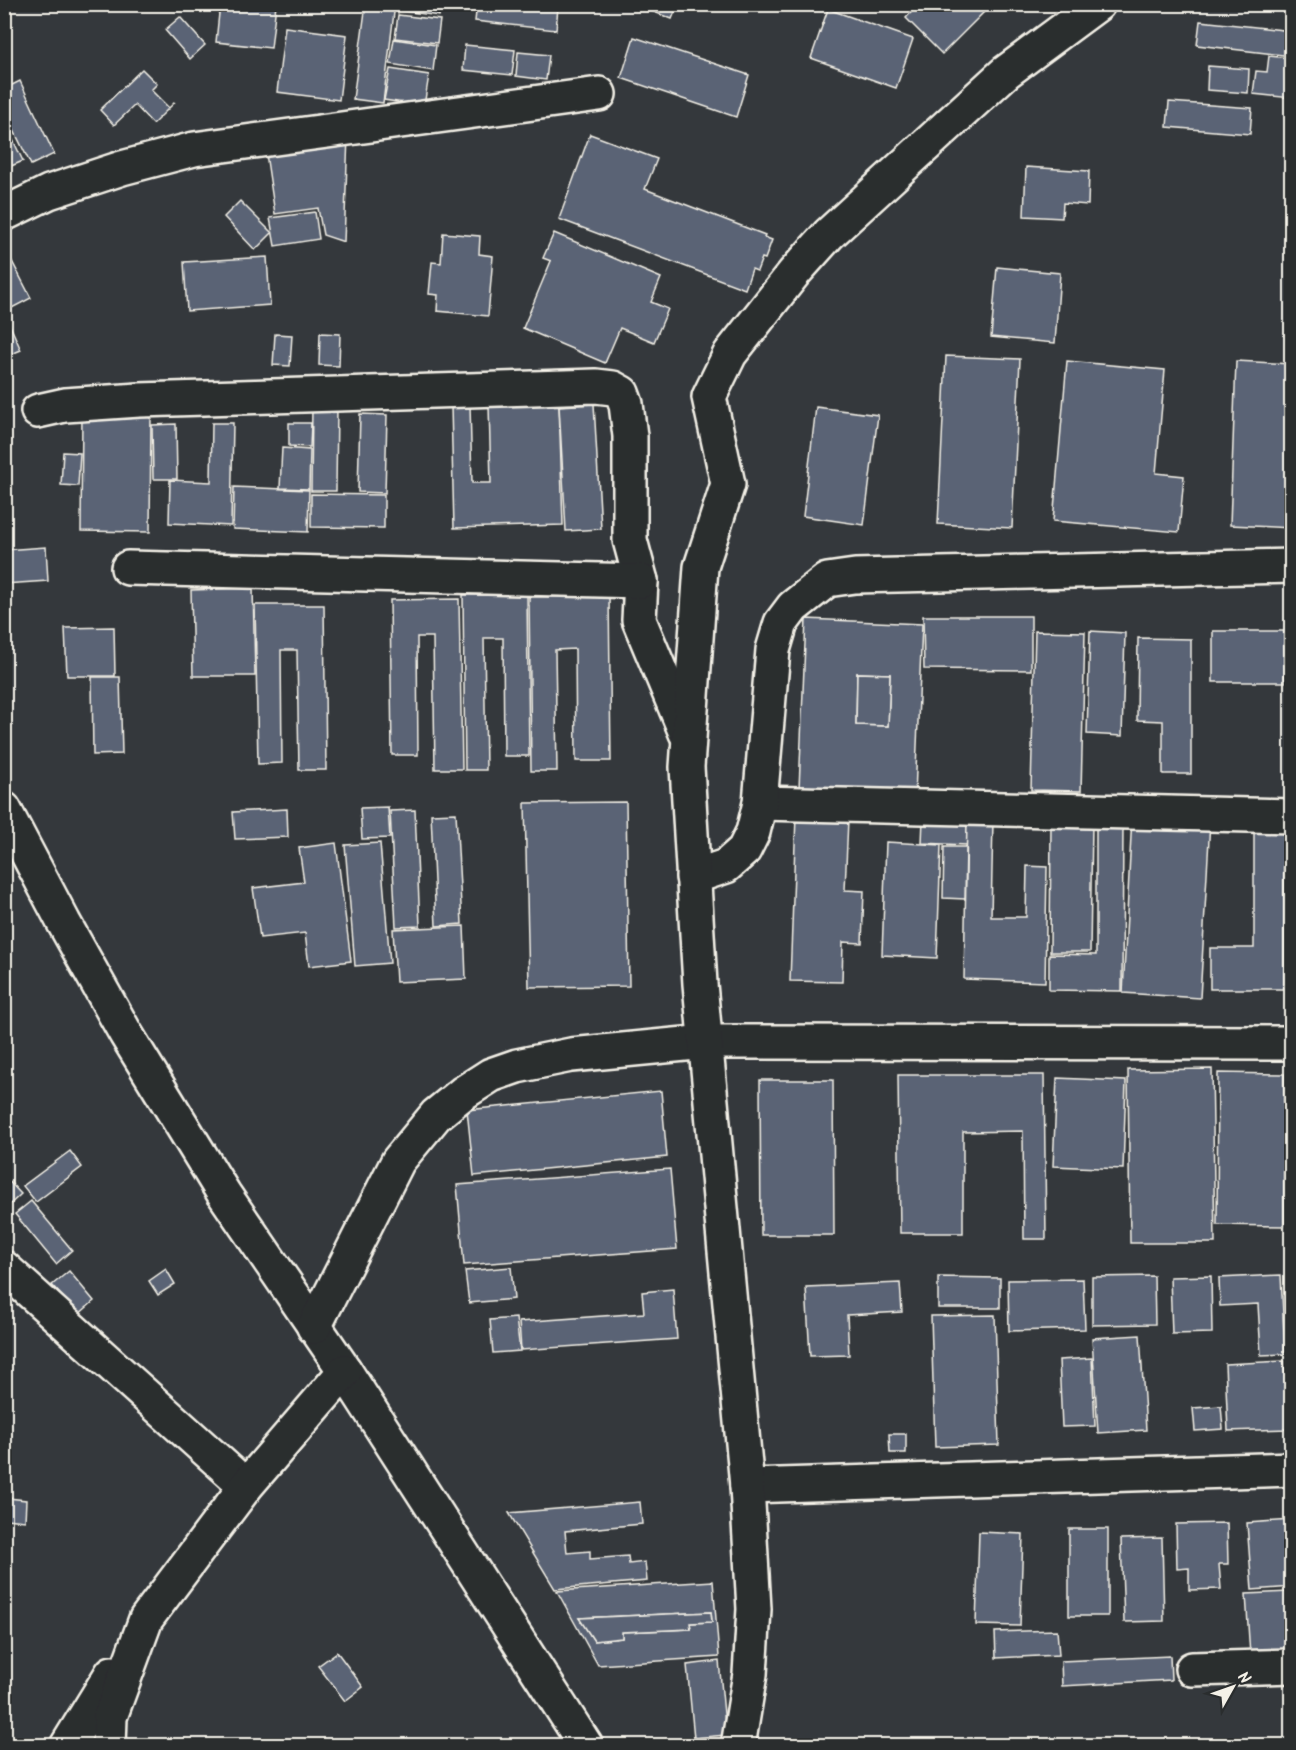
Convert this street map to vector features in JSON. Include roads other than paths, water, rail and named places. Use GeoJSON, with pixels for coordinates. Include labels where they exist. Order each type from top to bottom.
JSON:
{"type":"FeatureCollection","features":[{"type":"Feature","properties":{"kind":"street"},"geometry":{"type":"LineString","coordinates":[[738,1746],[750,1674],[754,1609],[747,1486],[700,984],[687,767],[701,567],[728,484],[709,397],[730,354],[794,273],[829,234],[1006,72],[1098,4]]}},
{"type":"Feature","properties":{"kind":"street"},"geometry":{"type":"LineString","coordinates":[[4,214],[49,192],[122,168],[194,149],[599,94]]}},
{"type":"Feature","properties":{"kind":"street"},"geometry":{"type":"LineString","coordinates":[[38,411],[65,405],[139,400],[613,387],[622,393],[626,404],[630,436],[630,540],[641,581],[639,620],[688,741]]}},
{"type":"Feature","properties":{"kind":"street"},"geometry":{"type":"LineString","coordinates":[[693,877],[726,866],[744,850],[753,832],[760,804],[773,650],[781,623],[793,607],[827,580],[855,576],[1292,566]]}},
{"type":"Feature","properties":{"kind":"street"},"geometry":{"type":"LineString","coordinates":[[128,568],[641,581]]}},
{"type":"Feature","properties":{"kind":"street"},"geometry":{"type":"LineString","coordinates":[[760,804],[1292,816]]}},
{"type":"Feature","properties":{"kind":"street"},"geometry":{"type":"LineString","coordinates":[[4,809],[126,1034],[224,1194],[345,1371],[586,1746]]}},
{"type":"Feature","properties":{"kind":"street"},"geometry":{"type":"LineString","coordinates":[[314,1328],[398,1161],[436,1115],[463,1093],[491,1075],[518,1066],[571,1055],[706,1042],[1292,1043]]}},
{"type":"Feature","properties":{"kind":"street"},"geometry":{"type":"LineString","coordinates":[[4,1268],[246,1486]]}},
{"type":"Feature","properties":{"kind":"street"},"geometry":{"type":"LineString","coordinates":[[67,1746],[146,1619],[246,1486],[345,1371]]}},
{"type":"Feature","properties":{"kind":"street"},"geometry":{"type":"LineString","coordinates":[[747,1486],[1292,1469]]}},
{"type":"Feature","properties":{"kind":"street"},"geometry":{"type":"LineString","coordinates":[[109,1746],[110,1717],[146,1619]]}},
{"type":"Feature","properties":{"kind":"street"},"geometry":{"type":"LineString","coordinates":[[1192,1669],[1292,1666]]}}]}
